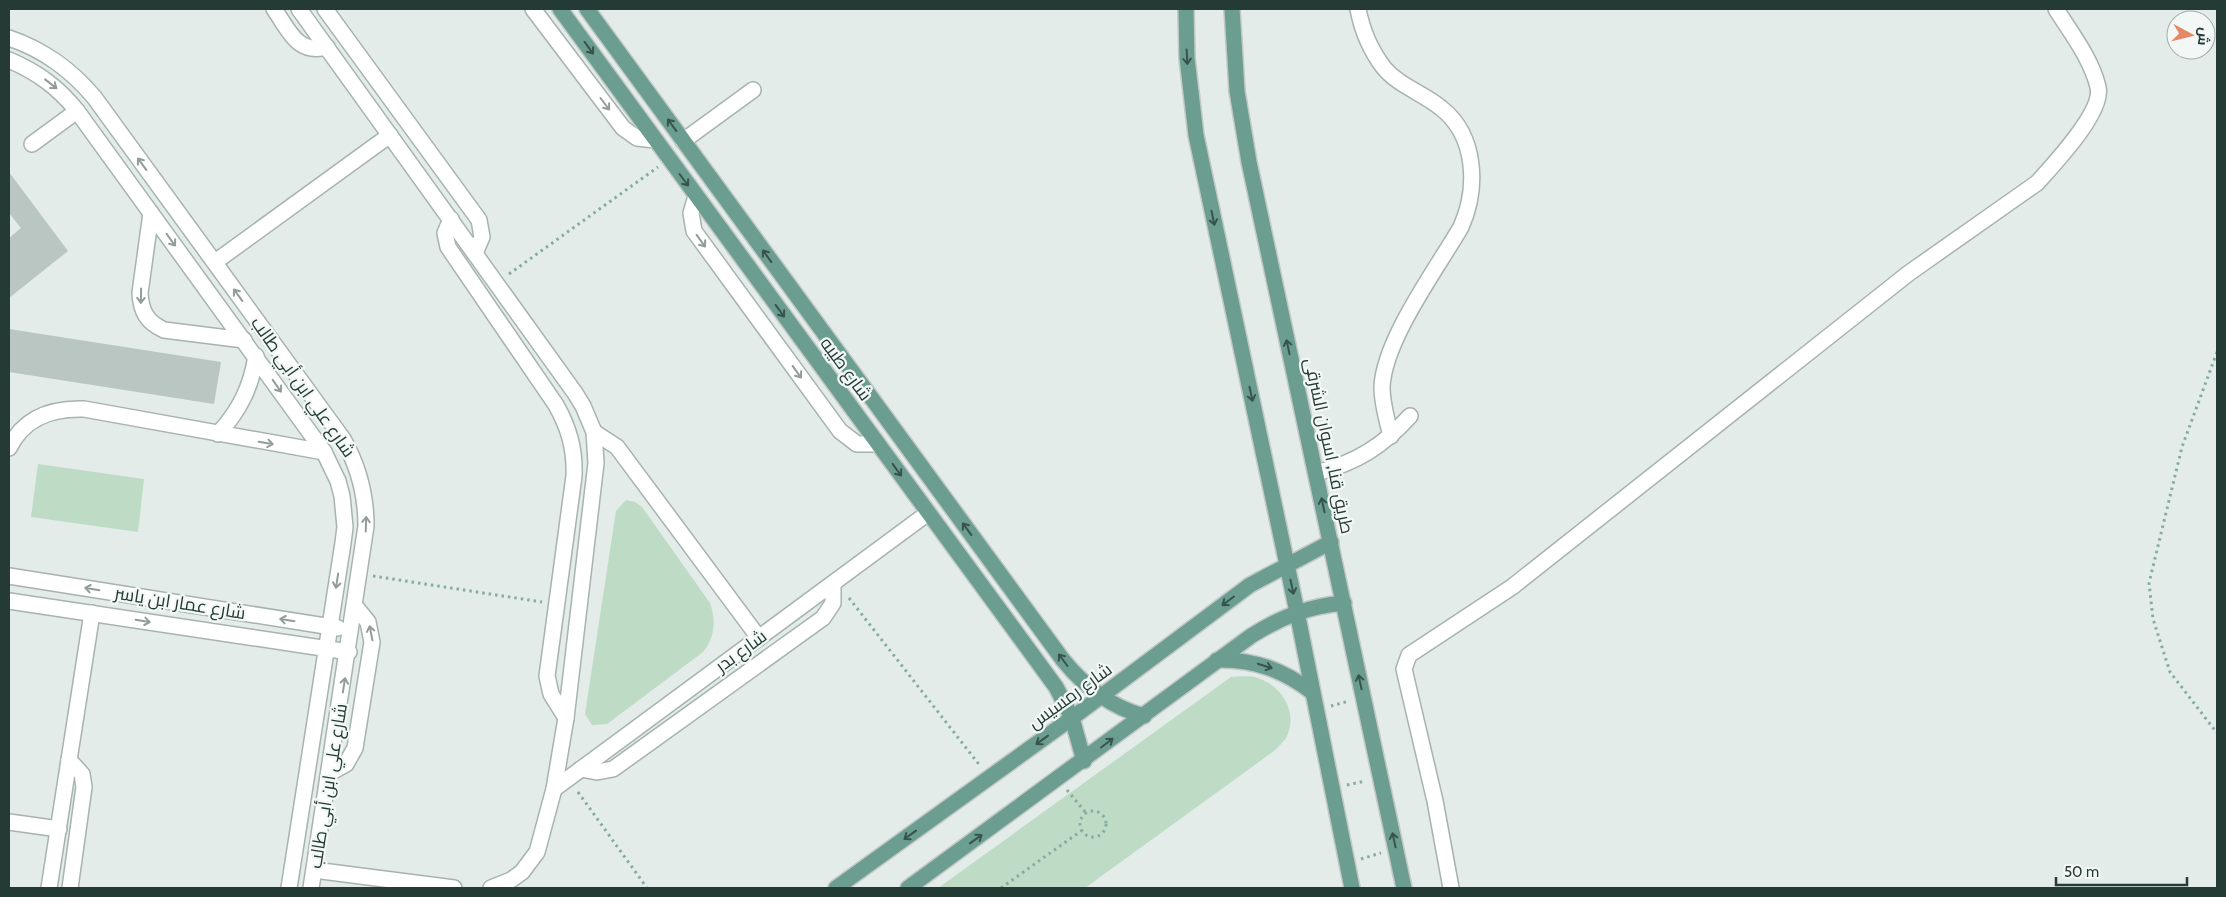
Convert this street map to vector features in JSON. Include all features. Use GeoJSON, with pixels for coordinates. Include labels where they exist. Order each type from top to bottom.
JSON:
{"type":"FeatureCollection","features":[{"type":"Feature","properties":{"kind":"main road","name":"شارع طيبه"},"geometry":{"type":"LineString","coordinates":[[560,9],[1056,687],[1072,718],[1084,761]]}},
{"type":"Feature","properties":{"kind":"main road","name":"شارع طيبه"},"geometry":{"type":"LineString","coordinates":[[587,9],[1063,660],[1086,686],[1100,697],[1121,708],[1144,716]]}},
{"type":"Feature","properties":{"kind":"main road"},"geometry":{"type":"LineString","coordinates":[[1186,9],[1187,58],[1196,135],[1297,612],[1352,888]]}},
{"type":"Feature","properties":{"kind":"main road","name":"طريق قنا, اسوان الشرقى"},"geometry":{"type":"LineString","coordinates":[[1232,9],[1234,64],[1242,127],[1404,888]]}},
{"type":"Feature","properties":{"kind":"main road"},"geometry":{"type":"LineString","coordinates":[[667,157],[683,141]]}},
{"type":"Feature","properties":{"kind":"main road","name":"شارع رمسيس"},"geometry":{"type":"LineString","coordinates":[[836,888],[1072,718],[1242,590],[1287,564],[1331,542]]}},
{"type":"Feature","properties":{"kind":"main road"},"geometry":{"type":"LineString","coordinates":[[908,888],[1084,761],[1217,660],[1266,626],[1297,612],[1344,603]]}},
{"type":"Feature","properties":{"kind":"main road"},"geometry":{"type":"LineString","coordinates":[[1217,660],[1244,661],[1268,667],[1292,678],[1312,692]]}},
{"type":"Feature","properties":{"kind":"street"},"geometry":{"type":"LineString","coordinates":[[274,9],[301,45],[311,49],[328,48]]}},
{"type":"Feature","properties":{"kind":"street"},"geometry":{"type":"LineString","coordinates":[[299,9],[497,282],[575,393],[592,425],[623,455],[759,638]]}},
{"type":"Feature","properties":{"kind":"street"},"geometry":{"type":"LineString","coordinates":[[324,9],[479,220],[482,237],[475,253]]}},
{"type":"Feature","properties":{"kind":"street"},"geometry":{"type":"LineString","coordinates":[[534,9],[623,128],[638,138],[655,140]]}},
{"type":"Feature","properties":{"kind":"street"},"geometry":{"type":"LineString","coordinates":[[1358,9],[1366,37],[1376,57],[1395,79],[1433,102],[1452,120],[1468,150],[1472,169],[1471,199],[1461,227],[1394,338],[1386,362],[1382,387],[1384,412],[1391,436]]}},
{"type":"Feature","properties":{"kind":"street"},"geometry":{"type":"LineString","coordinates":[[1451,888],[1435,802],[1404,669],[1408,654],[1512,587],[1910,273],[2037,183],[2092,114],[2098,100],[2099,88],[2087,59],[2056,9]]}},
{"type":"Feature","properties":{"kind":"street","name":"شارع علي ابن أبي طالب"},"geometry":{"type":"LineString","coordinates":[[9,38],[43,52],[62,64],[79,80],[214,262],[352,455],[362,481],[366,508],[366,526],[356,606],[311,888]]}},
{"type":"Feature","properties":{"kind":"street","name":"شارع علي ابن أبي طالب"},"geometry":{"type":"LineString","coordinates":[[9,60],[31,70],[51,83],[77,111],[324,452],[338,481],[345,512],[343,543],[289,888]]}},
{"type":"Feature","properties":{"kind":"street"},"geometry":{"type":"LineString","coordinates":[[683,141],[753,90]]}},
{"type":"Feature","properties":{"kind":"street"},"geometry":{"type":"LineString","coordinates":[[32,144],[77,111]]}},
{"type":"Feature","properties":{"kind":"street"},"geometry":{"type":"LineString","coordinates":[[214,262],[390,135]]}},
{"type":"Feature","properties":{"kind":"street"},"geometry":{"type":"LineString","coordinates":[[696,196],[691,213],[694,230],[840,431],[850,441],[864,445],[878,444]]}},
{"type":"Feature","properties":{"kind":"street"},"geometry":{"type":"LineString","coordinates":[[151,213],[140,293],[140,305],[145,316],[154,325],[164,330],[244,340]]}},
{"type":"Feature","properties":{"kind":"street"},"geometry":{"type":"LineString","coordinates":[[451,219],[445,233],[448,247],[556,405],[568,428],[574,451],[574,476],[547,676],[551,694],[566,718]]}},
{"type":"Feature","properties":{"kind":"street"},"geometry":{"type":"LineString","coordinates":[[218,434],[240,406],[248,390],[256,356]]}},
{"type":"Feature","properties":{"kind":"street"},"geometry":{"type":"LineString","coordinates":[[9,448],[22,428],[41,415],[62,409],[84,409],[324,452]]}},
{"type":"Feature","properties":{"kind":"street"},"geometry":{"type":"LineString","coordinates":[[1316,473],[1356,460],[1391,436],[1410,416]]}},
{"type":"Feature","properties":{"kind":"street"},"geometry":{"type":"LineString","coordinates":[[568,428],[592,425]]}},
{"type":"Feature","properties":{"kind":"street"},"geometry":{"type":"LineString","coordinates":[[492,888],[511,880],[531,862],[542,838],[554,789],[566,718],[595,478],[592,425]]}},
{"type":"Feature","properties":{"kind":"street","name":"شارع بدر"},"geometry":{"type":"LineString","coordinates":[[554,789],[928,513]]}},
{"type":"Feature","properties":{"kind":"street","name":"شارع عمار ابن ياسر"},"geometry":{"type":"LineString","coordinates":[[9,576],[352,630]]}},
{"type":"Feature","properties":{"kind":"street"},"geometry":{"type":"LineString","coordinates":[[581,769],[597,772],[613,769],[823,618],[833,603],[835,583]]}},
{"type":"Feature","properties":{"kind":"street","name":"شارع عمار ابن ياسر"},"geometry":{"type":"LineString","coordinates":[[9,600],[349,652]]}},
{"type":"Feature","properties":{"kind":"street"},"geometry":{"type":"LineString","coordinates":[[330,773],[346,764],[355,748],[372,642],[368,622],[356,606]]}},
{"type":"Feature","properties":{"kind":"street"},"geometry":{"type":"LineString","coordinates":[[49,888],[92,613]]}},
{"type":"Feature","properties":{"kind":"street"},"geometry":{"type":"LineString","coordinates":[[68,760],[82,774],[84,787],[70,888]]}},
{"type":"Feature","properties":{"kind":"street"},"geometry":{"type":"LineString","coordinates":[[9,822],[58,830]]}},
{"type":"Feature","properties":{"kind":"street"},"geometry":{"type":"LineString","coordinates":[[314,870],[454,888]]}},
{"type":"Feature","properties":{"kind":"path"},"geometry":{"type":"LineString","coordinates":[[497,282],[667,157]]}},
{"type":"Feature","properties":{"kind":"path"},"geometry":{"type":"LineString","coordinates":[[2217,352],[2182,447],[2149,583],[2153,619],[2170,672],[2217,733]]}},
{"type":"Feature","properties":{"kind":"path"},"geometry":{"type":"LineString","coordinates":[[360,574],[556,604]]}},
{"type":"Feature","properties":{"kind":"path"},"geometry":{"type":"LineString","coordinates":[[835,583],[989,778]]}},
{"type":"Feature","properties":{"kind":"path"},"geometry":{"type":"LineString","coordinates":[[1316,710],[1364,697]]}},
{"type":"Feature","properties":{"kind":"path"},"geometry":{"type":"LineString","coordinates":[[1332,789],[1381,777]]}},
{"type":"Feature","properties":{"kind":"path"},"geometry":{"type":"LineString","coordinates":[[568,778],[648,888]]}},
{"type":"Feature","properties":{"kind":"path"},"geometry":{"type":"LineString","coordinates":[[1059,779],[1086,813]]}},
{"type":"Feature","properties":{"kind":"path"},"geometry":{"type":"LineString","coordinates":[[1096,811],[1101,813],[1106,822],[1104,832],[1095,838],[1090,838],[1081,831],[1080,821],[1086,813],[1096,811]]}},
{"type":"Feature","properties":{"kind":"path"},"geometry":{"type":"LineString","coordinates":[[1001,888],[1081,831]]}},
{"type":"Feature","properties":{"kind":"path"},"geometry":{"type":"LineString","coordinates":[[1347,862],[1396,850]]}},
{"type":"Feature","properties":{"kind":"green space"},"geometry":{"type":"Polygon","coordinates":[[[38,464],[144,479],[138,532],[31,517],[38,464]]]}},
{"type":"Feature","properties":{"kind":"green space"},"geometry":{"type":"Polygon","coordinates":[[[626,500],[635,502],[642,507],[710,603],[714,622],[713,629],[710,641],[703,652],[607,724],[592,725],[585,714],[616,511],[626,500]]]}},
{"type":"Feature","properties":{"kind":"green space"},"geometry":{"type":"Polygon","coordinates":[[[1248,676],[1258,678],[1267,682],[1281,694],[1289,709],[1290,727],[1286,738],[1274,751],[1085,888],[938,888],[1231,677],[1248,676]]]}},
{"type":"Feature","properties":{"kind":"building"},"geometry":{"type":"Polygon","coordinates":[[[9,172],[68,251],[9,298],[9,238],[21,228],[9,213],[9,172]]]}},
{"type":"Feature","properties":{"kind":"building"},"geometry":{"type":"Polygon","coordinates":[[[9,329],[221,362],[214,404],[9,372],[9,329]]]}}]}
